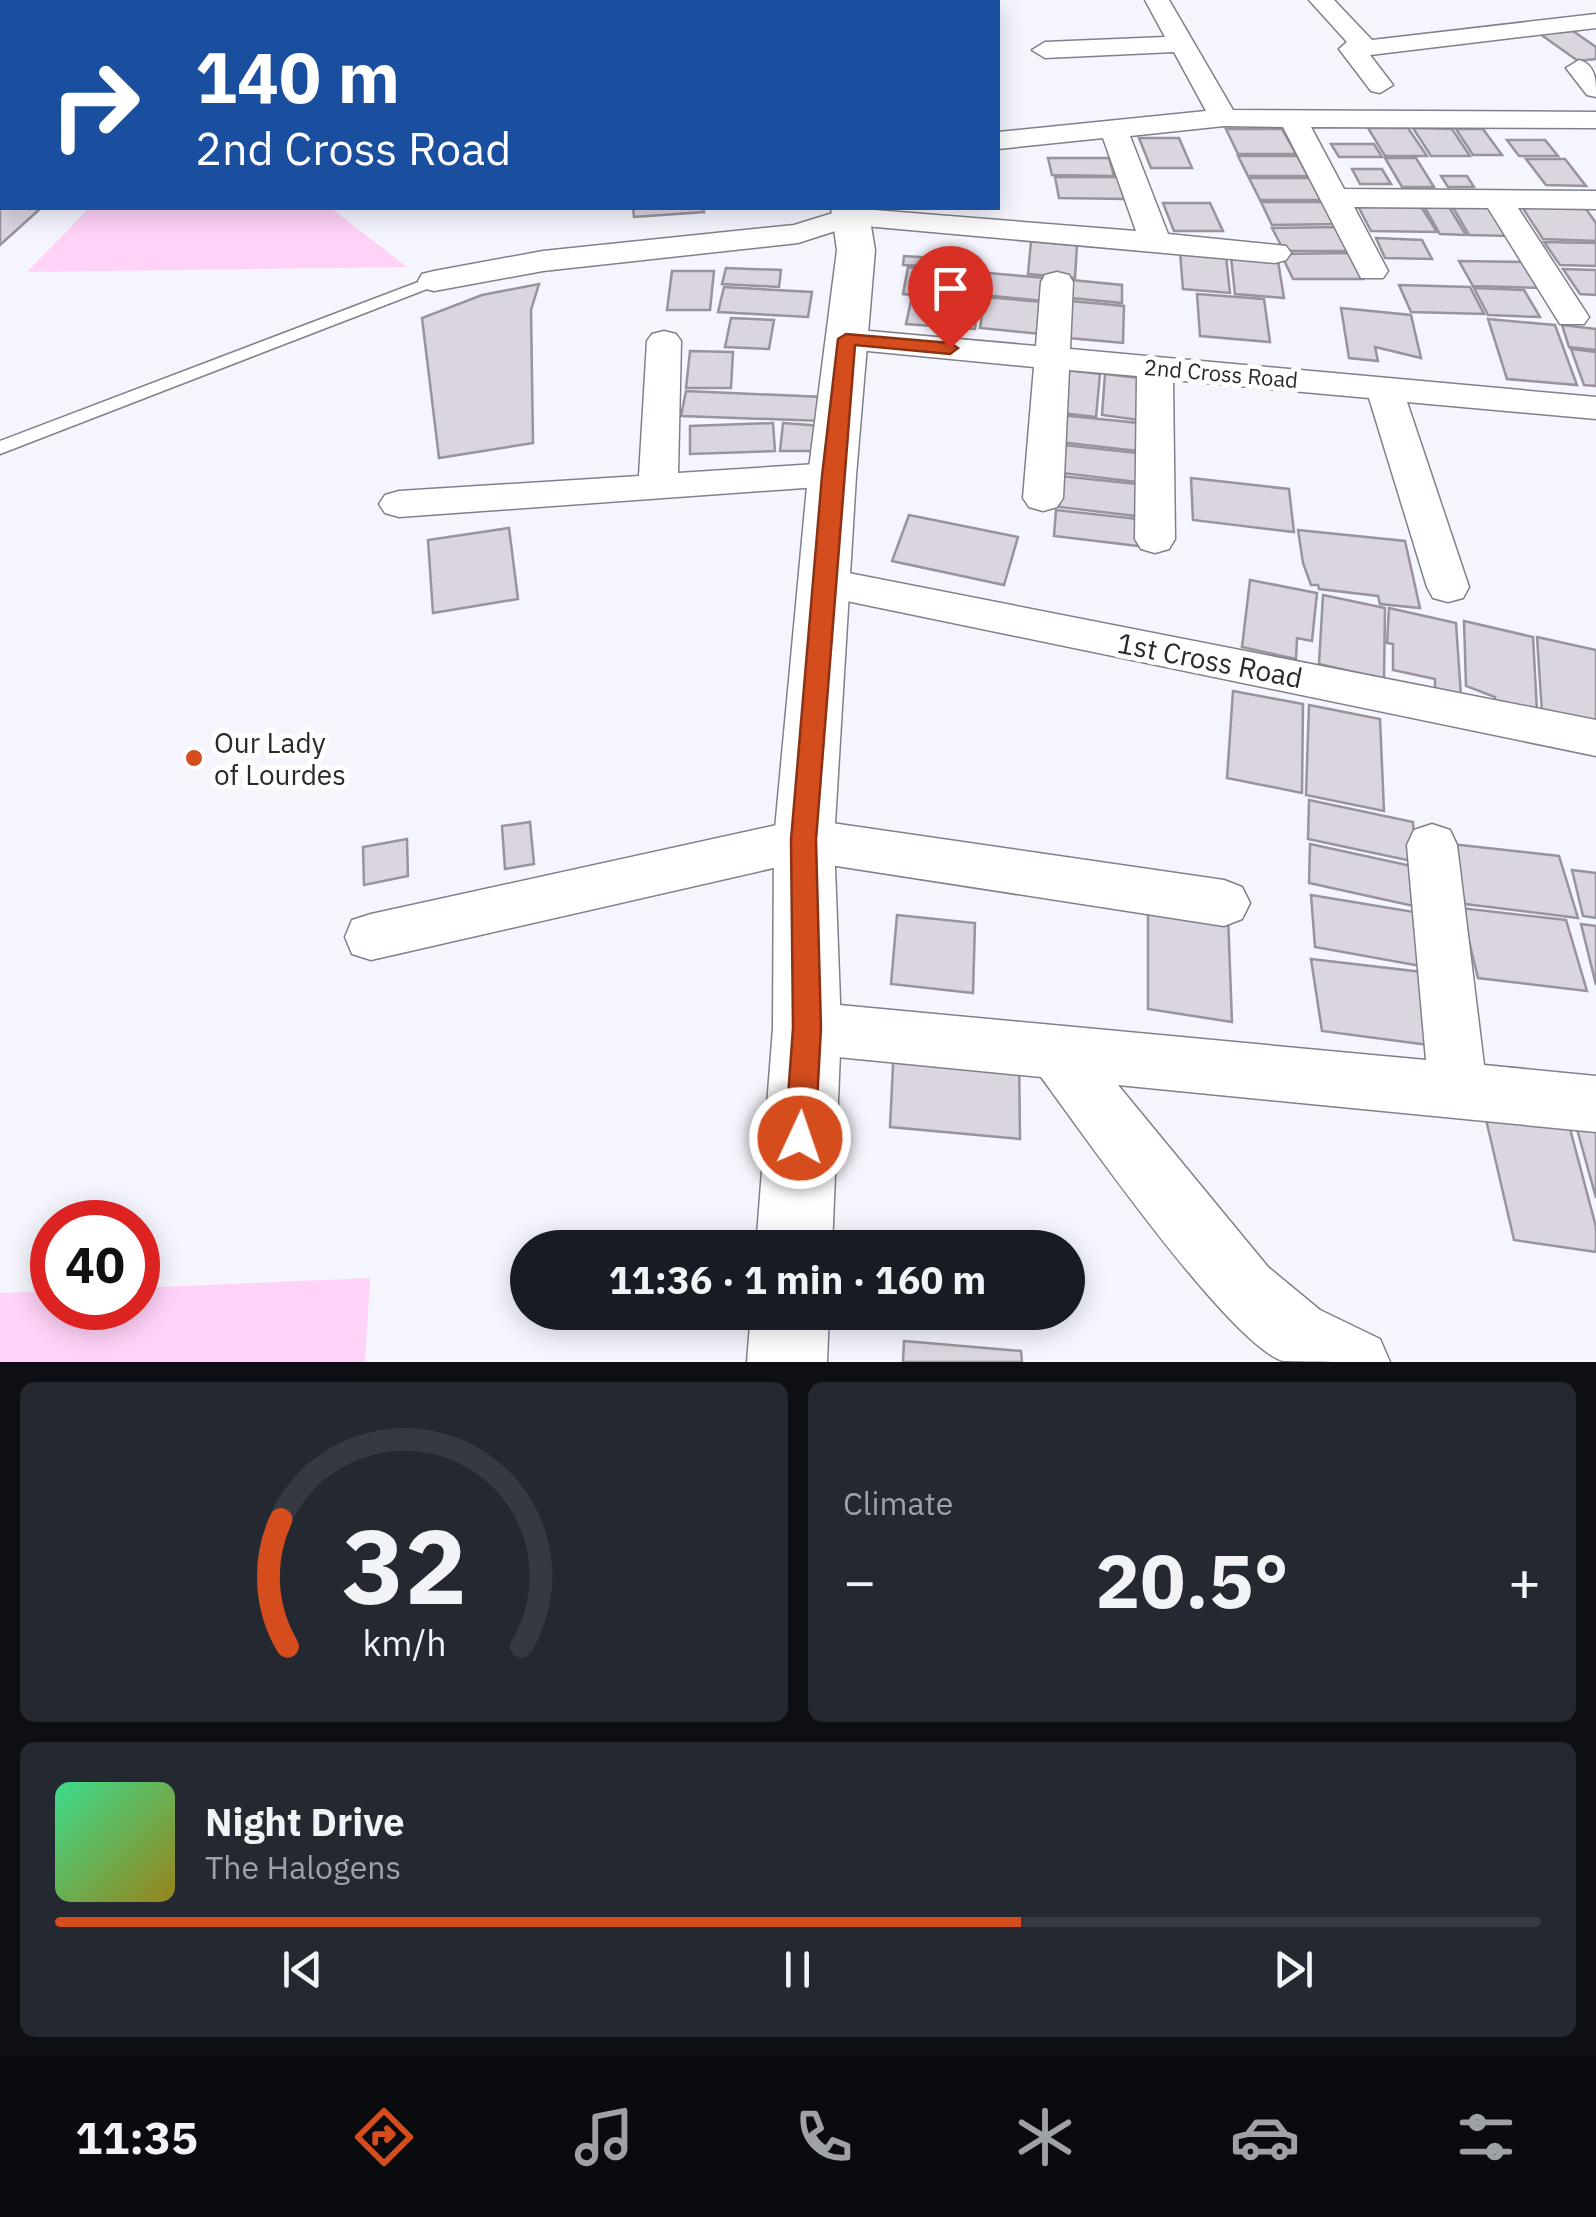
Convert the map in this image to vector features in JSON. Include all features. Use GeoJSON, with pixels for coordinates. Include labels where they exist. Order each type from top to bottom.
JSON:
{"type":"FeatureCollection","features":[{"type":"Feature","properties":{"kind":"street"},"geometry":{"type":"LineString","coordinates":[[1158,0],[1224,118]]}},
{"type":"Feature","properties":{"kind":"street"},"geometry":{"type":"LineString","coordinates":[[1321,0],[1366,48],[1596,22]]}},
{"type":"Feature","properties":{"kind":"street"},"geometry":{"type":"LineString","coordinates":[[1045,50],[1182,44]]}},
{"type":"Feature","properties":{"kind":"street"},"geometry":{"type":"LineString","coordinates":[[1357,47],[1352,49],[1380,85]]}},
{"type":"Feature","properties":{"kind":"street"},"geometry":{"type":"LineString","coordinates":[[1000,140],[1224,118],[1596,120]]}},
{"type":"Feature","properties":{"kind":"street"},"geometry":{"type":"LineString","coordinates":[[1294,119],[1372,271]]}},
{"type":"Feature","properties":{"kind":"street"},"geometry":{"type":"LineString","coordinates":[[1114,128],[1155,242]]}},
{"type":"Feature","properties":{"kind":"street"},"geometry":{"type":"LineString","coordinates":[[1336,198],[1596,200]]}},
{"type":"Feature","properties":{"kind":"street"},"geometry":{"type":"LineString","coordinates":[[1497,199],[1572,316]]}},
{"type":"Feature","properties":{"kind":"street"},"geometry":{"type":"LineString","coordinates":[[795,1230],[807,1028],[804,840],[832,476],[856,250],[851,212]]}},
{"type":"Feature","properties":{"kind":"street"},"geometry":{"type":"LineString","coordinates":[[434,281],[543,260],[798,234],[851,212],[1275,253]]}},
{"type":"Feature","properties":{"kind":"street"},"geometry":{"type":"LineString","coordinates":[[1043,498],[1057,282]]}},
{"type":"Feature","properties":{"kind":"street","name":"2nd Cross Road"},"geometry":{"type":"LineString","coordinates":[[846,339],[1596,408]]}},
{"type":"Feature","properties":{"kind":"street"},"geometry":{"type":"LineString","coordinates":[[658,484],[664,341]]}},
{"type":"Feature","properties":{"kind":"street"},"geometry":{"type":"LineString","coordinates":[[1155,367],[1155,540]]}},
{"type":"Feature","properties":{"kind":"street"},"geometry":{"type":"LineString","coordinates":[[1384,388],[1448,588]]}},
{"type":"Feature","properties":{"kind":"street"},"geometry":{"type":"LineString","coordinates":[[399,504],[658,484],[832,476]]}},
{"type":"Feature","properties":{"kind":"street","name":"1st Cross Road"},"geometry":{"type":"LineString","coordinates":[[824,583],[1596,738]]}},
{"type":"Feature","properties":{"kind":"street"},"geometry":{"type":"LineString","coordinates":[[371,937],[804,840],[1224,903]]}},
{"type":"Feature","properties":{"kind":"street"},"geometry":{"type":"LineString","coordinates":[[1432,845],[1458,1090]]}},
{"type":"Feature","properties":{"kind":"street"},"geometry":{"type":"LineString","coordinates":[[807,1028],[1596,1104]]}},
{"type":"Feature","properties":{"kind":"street"},"geometry":{"type":"LineString","coordinates":[[1055,1052],[1223,1265],[1278,1320],[1337,1356],[1357,1362]]}},
{"type":"Feature","properties":{"kind":"street"},"geometry":{"type":"LineString","coordinates":[[787,1362],[789,1330]]}},
{"type":"Feature","properties":{"kind":"lane"},"geometry":{"type":"LineString","coordinates":[[0,448],[434,281]]}},
{"type":"Feature","properties":{"kind":"shaded area"},"geometry":{"type":"Polygon","coordinates":[[[87,210],[334,210],[407,267],[27,272],[87,210]]]}},
{"type":"Feature","properties":{"kind":"shaded area"},"geometry":{"type":"Polygon","coordinates":[[[370,1278],[365,1362],[0,1362],[0,1293],[30,1292],[30,1330],[160,1330],[160,1287],[370,1278]]]}},
{"type":"Feature","properties":{"kind":"building"},"geometry":{"type":"Polygon","coordinates":[[[1573,31],[1596,47],[1596,59],[1578,61],[1540,34],[1573,31]]]}},
{"type":"Feature","properties":{"kind":"building"},"geometry":{"type":"Polygon","coordinates":[[[1368,128],[1408,128],[1427,156],[1385,156],[1368,128]]]}},
{"type":"Feature","properties":{"kind":"building"},"geometry":{"type":"Polygon","coordinates":[[[1413,128],[1452,129],[1470,156],[1431,156],[1413,128]]]}},
{"type":"Feature","properties":{"kind":"building"},"geometry":{"type":"Polygon","coordinates":[[[1226,129],[1282,129],[1296,154],[1238,154],[1226,129]]]}},
{"type":"Feature","properties":{"kind":"building"},"geometry":{"type":"Polygon","coordinates":[[[1456,129],[1483,129],[1502,155],[1473,155],[1456,129]]]}},
{"type":"Feature","properties":{"kind":"building"},"geometry":{"type":"Polygon","coordinates":[[[1139,138],[1179,138],[1192,168],[1151,168],[1139,138]]]}},
{"type":"Feature","properties":{"kind":"building"},"geometry":{"type":"Polygon","coordinates":[[[1507,140],[1545,140],[1558,156],[1519,156],[1507,140]]]}},
{"type":"Feature","properties":{"kind":"building"},"geometry":{"type":"Polygon","coordinates":[[[1331,144],[1374,144],[1382,157],[1339,157],[1331,144]]]}},
{"type":"Feature","properties":{"kind":"building"},"geometry":{"type":"Polygon","coordinates":[[[1238,156],[1297,156],[1308,176],[1248,176],[1238,156]]]}},
{"type":"Feature","properties":{"kind":"building"},"geometry":{"type":"Polygon","coordinates":[[[1048,158],[1109,158],[1114,176],[1052,175],[1048,158]]]}},
{"type":"Feature","properties":{"kind":"building"},"geometry":{"type":"Polygon","coordinates":[[[1385,158],[1416,158],[1434,187],[1402,187],[1385,158]]]}},
{"type":"Feature","properties":{"kind":"building"},"geometry":{"type":"Polygon","coordinates":[[[1526,159],[1565,159],[1586,186],[1546,185],[1526,159]]]}},
{"type":"Feature","properties":{"kind":"building"},"geometry":{"type":"Polygon","coordinates":[[[1352,169],[1382,169],[1391,184],[1360,184],[1352,169]]]}},
{"type":"Feature","properties":{"kind":"building"},"geometry":{"type":"Polygon","coordinates":[[[1441,176],[1467,176],[1474,187],[1448,187],[1441,176]]]}},
{"type":"Feature","properties":{"kind":"building"},"geometry":{"type":"Polygon","coordinates":[[[1055,177],[1118,177],[1124,199],[1059,198],[1055,177]]]}},
{"type":"Feature","properties":{"kind":"building"},"geometry":{"type":"Polygon","coordinates":[[[1249,178],[1310,178],[1322,200],[1260,200],[1249,178]]]}},
{"type":"Feature","properties":{"kind":"building"},"geometry":{"type":"Polygon","coordinates":[[[1261,202],[1323,202],[1335,224],[1272,225],[1261,202]]]}},
{"type":"Feature","properties":{"kind":"building"},"geometry":{"type":"Polygon","coordinates":[[[1163,203],[1210,203],[1223,231],[1174,231],[1163,203]]]}},
{"type":"Feature","properties":{"kind":"building"},"geometry":{"type":"Polygon","coordinates":[[[1358,206],[1422,208],[1437,232],[1371,231],[1358,206]]]}},
{"type":"Feature","properties":{"kind":"building"},"geometry":{"type":"Polygon","coordinates":[[[1424,206],[1449,207],[1466,235],[1440,234],[1424,206]]]}},
{"type":"Feature","properties":{"kind":"building"},"geometry":{"type":"Polygon","coordinates":[[[1452,206],[1492,207],[1510,236],[1469,235],[1452,206]]]}},
{"type":"Feature","properties":{"kind":"building"},"geometry":{"type":"Polygon","coordinates":[[[1522,207],[1586,209],[1596,223],[1596,241],[1543,239],[1522,207]]]}},
{"type":"Feature","properties":{"kind":"building"},"geometry":{"type":"Polygon","coordinates":[[[0,210],[39,210],[0,245],[0,210]]]}},
{"type":"Feature","properties":{"kind":"building"},"geometry":{"type":"Polygon","coordinates":[[[633,210],[704,212],[634,217],[633,210]]]}},
{"type":"Feature","properties":{"kind":"building"},"geometry":{"type":"Polygon","coordinates":[[[1337,227],[1349,251],[1284,251],[1272,228],[1337,227]]]}},
{"type":"Feature","properties":{"kind":"building"},"geometry":{"type":"Polygon","coordinates":[[[1376,238],[1422,240],[1432,259],[1385,258],[1376,238]]]}},
{"type":"Feature","properties":{"kind":"building"},"geometry":{"type":"Polygon","coordinates":[[[1031,241],[1077,245],[1075,278],[1028,274],[1031,241]]]}},
{"type":"Feature","properties":{"kind":"building"},"geometry":{"type":"Polygon","coordinates":[[[1544,242],[1596,243],[1596,266],[1560,265],[1544,242]]]}},
{"type":"Feature","properties":{"kind":"building"},"geometry":{"type":"Polygon","coordinates":[[[1180,252],[1226,256],[1230,293],[1183,289],[1180,252]]]}},
{"type":"Feature","properties":{"kind":"building"},"geometry":{"type":"Polygon","coordinates":[[[1349,253],[1363,279],[1293,279],[1281,254],[1349,253]]]}},
{"type":"Feature","properties":{"kind":"building"},"geometry":{"type":"Polygon","coordinates":[[[904,256],[935,258],[934,267],[903,265],[904,256]]]}},
{"type":"Feature","properties":{"kind":"building"},"geometry":{"type":"Polygon","coordinates":[[[1231,257],[1278,261],[1284,298],[1235,294],[1231,257]]]}},
{"type":"Feature","properties":{"kind":"building"},"geometry":{"type":"Polygon","coordinates":[[[1459,261],[1525,262],[1540,288],[1473,286],[1459,261]]]}},
{"type":"Feature","properties":{"kind":"building"},"geometry":{"type":"Polygon","coordinates":[[[908,267],[982,273],[979,300],[903,294],[908,267]]]}},
{"type":"Feature","properties":{"kind":"building"},"geometry":{"type":"Polygon","coordinates":[[[726,268],[781,270],[779,287],[722,284],[726,268]]]}},
{"type":"Feature","properties":{"kind":"building"},"geometry":{"type":"Polygon","coordinates":[[[1563,269],[1596,270],[1596,295],[1580,294],[1563,269]]]}},
{"type":"Feature","properties":{"kind":"building"},"geometry":{"type":"Polygon","coordinates":[[[672,271],[714,271],[710,310],[667,310],[672,271]]]}},
{"type":"Feature","properties":{"kind":"building"},"geometry":{"type":"Polygon","coordinates":[[[988,273],[1046,278],[1044,301],[984,295],[988,273]]]}},
{"type":"Feature","properties":{"kind":"building"},"geometry":{"type":"Polygon","coordinates":[[[1072,280],[1122,285],[1122,303],[1071,298],[1072,280]]]}},
{"type":"Feature","properties":{"kind":"building"},"geometry":{"type":"Polygon","coordinates":[[[539,284],[531,310],[533,443],[439,458],[422,318],[482,295],[539,284]]]}},
{"type":"Feature","properties":{"kind":"building"},"geometry":{"type":"Polygon","coordinates":[[[1399,285],[1470,287],[1484,314],[1411,312],[1399,285]]]}},
{"type":"Feature","properties":{"kind":"building"},"geometry":{"type":"Polygon","coordinates":[[[724,287],[812,292],[808,317],[718,312],[724,287]]]}},
{"type":"Feature","properties":{"kind":"building"},"geometry":{"type":"Polygon","coordinates":[[[1474,288],[1524,290],[1540,317],[1488,315],[1474,288]]]}},
{"type":"Feature","properties":{"kind":"building"},"geometry":{"type":"Polygon","coordinates":[[[1197,294],[1264,299],[1270,342],[1200,336],[1197,294]]]}},
{"type":"Feature","properties":{"kind":"building"},"geometry":{"type":"Polygon","coordinates":[[[912,296],[978,301],[975,329],[906,324],[912,296]]]}},
{"type":"Feature","properties":{"kind":"building"},"geometry":{"type":"Polygon","coordinates":[[[985,297],[1043,302],[1040,334],[980,328],[985,297]]]}},
{"type":"Feature","properties":{"kind":"building"},"geometry":{"type":"Polygon","coordinates":[[[1071,301],[1124,306],[1123,343],[1069,338],[1071,301]]]}},
{"type":"Feature","properties":{"kind":"building"},"geometry":{"type":"Polygon","coordinates":[[[1341,308],[1411,315],[1421,358],[1375,347],[1378,361],[1349,358],[1341,308]]]}},
{"type":"Feature","properties":{"kind":"building"},"geometry":{"type":"Polygon","coordinates":[[[731,318],[774,320],[769,349],[725,347],[731,318]]]}},
{"type":"Feature","properties":{"kind":"building"},"geometry":{"type":"Polygon","coordinates":[[[1488,319],[1555,325],[1577,385],[1507,379],[1488,319]]]}},
{"type":"Feature","properties":{"kind":"building"},"geometry":{"type":"Polygon","coordinates":[[[1562,325],[1596,329],[1596,350],[1569,347],[1562,325]]]}},
{"type":"Feature","properties":{"kind":"building"},"geometry":{"type":"Polygon","coordinates":[[[1571,349],[1596,352],[1596,386],[1584,385],[1571,349]]]}},
{"type":"Feature","properties":{"kind":"building"},"geometry":{"type":"Polygon","coordinates":[[[690,351],[733,352],[731,388],[686,388],[690,351]]]}},
{"type":"Feature","properties":{"kind":"building"},"geometry":{"type":"Polygon","coordinates":[[[1066,370],[1100,374],[1096,417],[1061,413],[1066,370]]]}},
{"type":"Feature","properties":{"kind":"building"},"geometry":{"type":"Polygon","coordinates":[[[1105,374],[1140,378],[1139,420],[1102,415],[1105,374]]]}},
{"type":"Feature","properties":{"kind":"building"},"geometry":{"type":"Polygon","coordinates":[[[686,391],[824,397],[822,421],[681,416],[686,391]]]}},
{"type":"Feature","properties":{"kind":"building"},"geometry":{"type":"Polygon","coordinates":[[[1060,415],[1139,423],[1138,451],[1059,442],[1060,415]]]}},
{"type":"Feature","properties":{"kind":"building"},"geometry":{"type":"Polygon","coordinates":[[[773,423],[775,451],[690,454],[690,426],[773,423]]]}},
{"type":"Feature","properties":{"kind":"building"},"geometry":{"type":"Polygon","coordinates":[[[783,423],[823,426],[817,451],[780,451],[783,423]]]}},
{"type":"Feature","properties":{"kind":"building"},"geometry":{"type":"Polygon","coordinates":[[[1064,445],[1137,453],[1137,482],[1062,473],[1064,445]]]}},
{"type":"Feature","properties":{"kind":"building"},"geometry":{"type":"Polygon","coordinates":[[[1060,476],[1136,484],[1136,516],[1059,507],[1060,476]]]}},
{"type":"Feature","properties":{"kind":"building"},"geometry":{"type":"Polygon","coordinates":[[[1191,478],[1289,489],[1294,532],[1193,520],[1191,478]]]}},
{"type":"Feature","properties":{"kind":"building"},"geometry":{"type":"Polygon","coordinates":[[[1056,510],[1138,519],[1138,546],[1054,536],[1056,510]]]}},
{"type":"Feature","properties":{"kind":"building"},"geometry":{"type":"Polygon","coordinates":[[[909,515],[1018,537],[1004,585],[892,561],[909,515]]]}},
{"type":"Feature","properties":{"kind":"building"},"geometry":{"type":"Polygon","coordinates":[[[509,528],[518,599],[433,613],[428,540],[509,528]]]}},
{"type":"Feature","properties":{"kind":"building"},"geometry":{"type":"Polygon","coordinates":[[[1298,530],[1405,541],[1420,608],[1380,604],[1378,596],[1311,585],[1298,530]]]}},
{"type":"Feature","properties":{"kind":"building"},"geometry":{"type":"Polygon","coordinates":[[[1250,580],[1317,593],[1312,641],[1297,638],[1296,659],[1242,647],[1250,580]]]}},
{"type":"Feature","properties":{"kind":"building"},"geometry":{"type":"Polygon","coordinates":[[[1323,595],[1385,608],[1384,679],[1319,664],[1323,595]]]}},
{"type":"Feature","properties":{"kind":"building"},"geometry":{"type":"Polygon","coordinates":[[[1389,608],[1456,623],[1461,696],[1435,689],[1435,679],[1393,670],[1393,644],[1387,643],[1389,608]]]}},
{"type":"Feature","properties":{"kind":"building"},"geometry":{"type":"Polygon","coordinates":[[[1464,621],[1533,637],[1537,711],[1494,701],[1495,697],[1466,686],[1464,621]]]}},
{"type":"Feature","properties":{"kind":"building"},"geometry":{"type":"Polygon","coordinates":[[[1537,637],[1596,650],[1596,725],[1542,713],[1537,637]]]}},
{"type":"Feature","properties":{"kind":"building"},"geometry":{"type":"Polygon","coordinates":[[[1233,691],[1303,704],[1302,793],[1227,778],[1233,691]]]}},
{"type":"Feature","properties":{"kind":"building"},"geometry":{"type":"Polygon","coordinates":[[[1309,705],[1380,719],[1384,811],[1306,795],[1309,705]]]}},
{"type":"Feature","properties":{"kind":"building"},"geometry":{"type":"Polygon","coordinates":[[[1309,800],[1413,822],[1416,862],[1308,839],[1309,800]]]}},
{"type":"Feature","properties":{"kind":"building"},"geometry":{"type":"Polygon","coordinates":[[[530,822],[534,864],[505,869],[502,826],[530,822]]]}},
{"type":"Feature","properties":{"kind":"building"},"geometry":{"type":"Polygon","coordinates":[[[407,839],[408,876],[364,885],[363,847],[407,839]]]}},
{"type":"Feature","properties":{"kind":"building"},"geometry":{"type":"Polygon","coordinates":[[[1310,844],[1416,867],[1418,907],[1309,883],[1310,844]]]}},
{"type":"Feature","properties":{"kind":"building"},"geometry":{"type":"Polygon","coordinates":[[[1451,844],[1559,856],[1578,918],[1465,904],[1451,844]]]}},
{"type":"Feature","properties":{"kind":"building"},"geometry":{"type":"Polygon","coordinates":[[[1572,870],[1596,873],[1596,918],[1583,916],[1572,870]]]}},
{"type":"Feature","properties":{"kind":"building"},"geometry":{"type":"Polygon","coordinates":[[[1311,895],[1420,913],[1426,967],[1315,947],[1311,895]]]}},
{"type":"Feature","properties":{"kind":"building"},"geometry":{"type":"Polygon","coordinates":[[[1148,904],[1228,916],[1232,1022],[1148,1009],[1148,904]]]}},
{"type":"Feature","properties":{"kind":"building"},"geometry":{"type":"Polygon","coordinates":[[[1461,908],[1566,920],[1587,991],[1478,978],[1461,908]]]}},
{"type":"Feature","properties":{"kind":"building"},"geometry":{"type":"Polygon","coordinates":[[[897,915],[975,923],[973,993],[891,984],[897,915]]]}},
{"type":"Feature","properties":{"kind":"building"},"geometry":{"type":"Polygon","coordinates":[[[1581,924],[1596,926],[1596,985],[1581,924]]]}},
{"type":"Feature","properties":{"kind":"building"},"geometry":{"type":"Polygon","coordinates":[[[1311,959],[1422,972],[1436,1046],[1322,1031],[1311,959]]]}},
{"type":"Feature","properties":{"kind":"building"},"geometry":{"type":"Polygon","coordinates":[[[894,1045],[1019,1057],[1020,1139],[890,1127],[894,1045]]]}},
{"type":"Feature","properties":{"kind":"building"},"geometry":{"type":"Polygon","coordinates":[[[1485,1115],[1569,1125],[1596,1227],[1596,1252],[1514,1240],[1485,1115]]]}},
{"type":"Feature","properties":{"kind":"building"},"geometry":{"type":"Polygon","coordinates":[[[1577,1129],[1596,1131],[1596,1198],[1577,1129]]]}},
{"type":"Feature","properties":{"kind":"building"},"geometry":{"type":"Polygon","coordinates":[[[904,1341],[1021,1351],[1022,1362],[903,1362],[904,1341]]]}},
{"type":"Feature","properties":{"kind":"place","name":"Our Lady of Lourdes"},"geometry":{"type":"Point","coordinates":[194,758]}},
{"type":"Feature","properties":{"kind":"route"},"geometry":{"type":"LineString","coordinates":[[800,1138],[807,1028],[804,840],[846,339],[950,348]]}}]}
